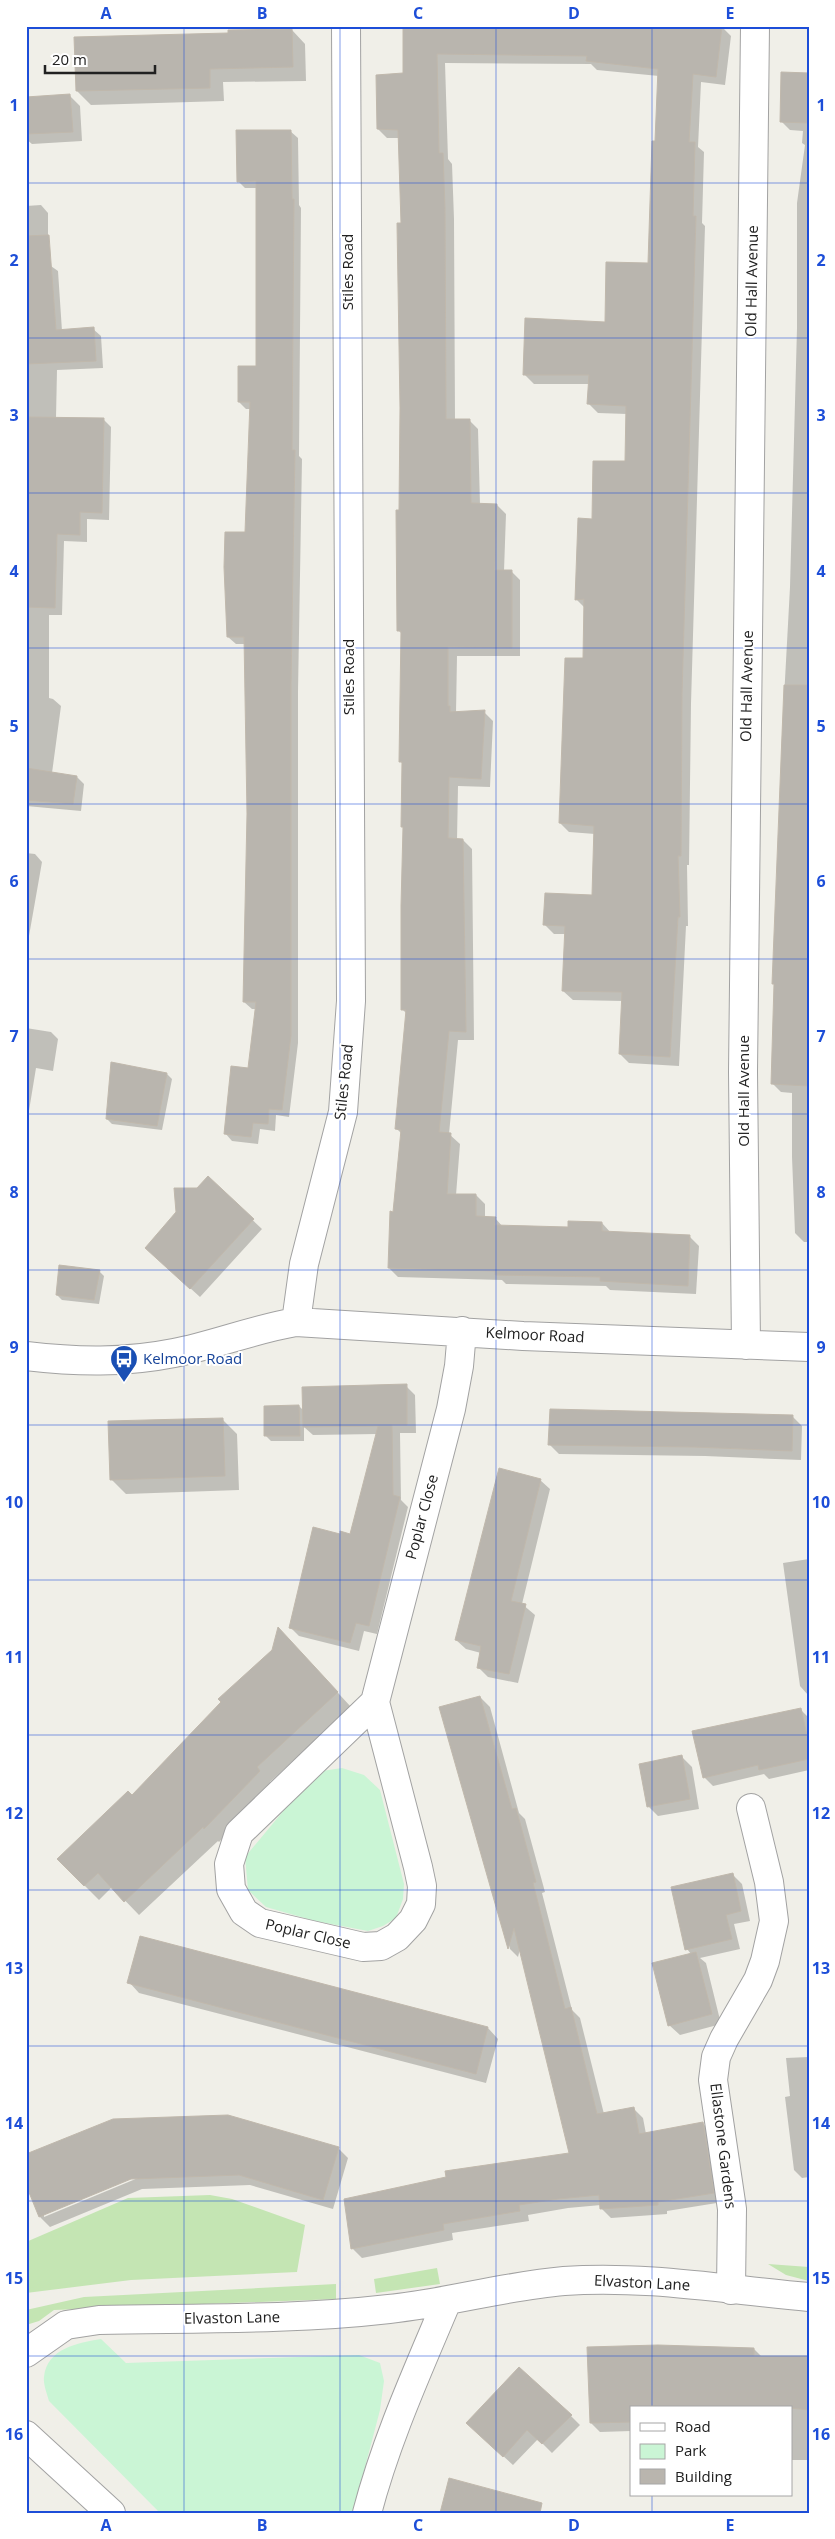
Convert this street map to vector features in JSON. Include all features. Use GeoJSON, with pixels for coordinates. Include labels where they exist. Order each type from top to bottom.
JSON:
{"type":"FeatureCollection","features":[{"type":"Feature","properties":{"kind":"street","name":"Stiles Road"},"geometry":{"type":"LineString","coordinates":[[296,1322],[304,1264],[343,1112],[351,1001],[346,26]]}},
{"type":"Feature","properties":{"kind":"street","name":"Old Hall Avenue"},"geometry":{"type":"LineString","coordinates":[[746,1345],[743,1072],[755,26]]}},
{"type":"Feature","properties":{"kind":"street","name":"Kelmoor Road"},"geometry":{"type":"LineString","coordinates":[[26,1356],[77,1362],[127,1361],[175,1353],[272,1326],[296,1322],[523,1336],[809,1347]]}},
{"type":"Feature","properties":{"kind":"street","name":"Poplar Close"},"geometry":{"type":"LineString","coordinates":[[375,1702],[239,1833],[230,1864],[231,1889],[244,1912],[260,1923],[363,1947],[381,1946],[397,1937],[413,1920],[421,1904],[420,1876],[375,1702],[451,1409],[459,1366],[462,1331]]}},
{"type":"Feature","properties":{"kind":"street","name":"Ellastone Gardens"},"geometry":{"type":"LineString","coordinates":[[731,2290],[732,2209],[713,2080],[715,2065],[724,2039],[758,1980],[770,1946],[774,1920],[769,1882],[751,1808]]}},
{"type":"Feature","properties":{"kind":"street","name":"Elvaston Lane"},"geometry":{"type":"LineString","coordinates":[[26,2353],[66,2325],[99,2320],[331,2316],[447,2301],[520,2286],[565,2281],[613,2280],[809,2298]]}},
{"type":"Feature","properties":{"kind":"street"},"geometry":{"type":"LineString","coordinates":[[367,2513],[400,2416],[447,2301]]}},
{"type":"Feature","properties":{"kind":"street"},"geometry":{"type":"LineString","coordinates":[[26,2435],[112,2513]]}},
{"type":"Feature","properties":{"kind":"green space"},"geometry":{"type":"Polygon","coordinates":[[[342,1768],[364,1775],[380,1790],[404,1884],[403,1899],[396,1918],[383,1926],[368,1931],[315,1921],[266,1907],[248,1890],[245,1857],[304,1786],[322,1771],[342,1768]]]}},
{"type":"Feature","properties":{"kind":"green space"},"geometry":{"type":"Polygon","coordinates":[[[210,2195],[232,2199],[305,2225],[297,2272],[131,2280],[26,2293],[26,2242],[128,2198],[210,2195]]]}},
{"type":"Feature","properties":{"kind":"green space"},"geometry":{"type":"Polygon","coordinates":[[[768,2264],[809,2267],[809,2281],[786,2275],[768,2264]]]}},
{"type":"Feature","properties":{"kind":"green space"},"geometry":{"type":"Polygon","coordinates":[[[437,2268],[440,2284],[376,2293],[374,2279],[437,2268]]]}},
{"type":"Feature","properties":{"kind":"green space"},"geometry":{"type":"Polygon","coordinates":[[[336,2284],[336,2299],[54,2310],[39,2321],[26,2325],[26,2310],[84,2297],[336,2284]]]}},
{"type":"Feature","properties":{"kind":"green space"},"geometry":{"type":"Polygon","coordinates":[[[101,2339],[126,2363],[359,2355],[380,2363],[384,2381],[380,2410],[353,2513],[160,2513],[49,2401],[44,2377],[46,2367],[51,2359],[57,2353],[74,2345],[101,2339]]]}},
{"type":"Feature","properties":{"kind":"building"},"geometry":{"type":"Polygon","coordinates":[[[403,26],[722,26],[716,77],[693,74],[689,142],[695,142],[693,216],[696,216],[682,694],[681,856],[678,856],[680,917],[678,917],[670,1057],[619,1054],[622,992],[562,991],[565,926],[543,925],[545,893],[592,895],[594,826],[559,823],[565,658],[583,658],[584,599],[575,600],[578,518],[592,519],[593,461],[625,461],[626,406],[587,404],[589,375],[523,375],[525,318],[605,322],[606,262],[648,263],[652,141],[655,141],[658,69],[586,61],[587,56],[437,54],[439,153],[443,153],[445,209],[446,419],[470,419],[471,503],[497,504],[495,570],[512,570],[512,648],[448,647],[448,706],[450,706],[450,712],[485,710],[481,779],[449,777],[448,838],[463,839],[466,1032],[449,1031],[439,1132],[451,1133],[447,1194],[476,1194],[476,1216],[496,1217],[495,1225],[568,1227],[568,1221],[602,1222],[602,1231],[690,1235],[688,1286],[600,1281],[600,1277],[495,1275],[495,1271],[388,1268],[390,1211],[393,1212],[401,1130],[395,1129],[406,1010],[401,1010],[403,827],[401,827],[402,762],[399,762],[401,631],[397,631],[396,510],[399,510],[400,408],[397,223],[401,223],[398,130],[377,129],[376,75],[403,73],[403,26]]]}},
{"type":"Feature","properties":{"kind":"building"},"geometry":{"type":"Polygon","coordinates":[[[292,29],[293,67],[210,69],[210,88],[76,91],[74,37],[228,33],[228,30],[292,29]]]}},
{"type":"Feature","properties":{"kind":"building"},"geometry":{"type":"Polygon","coordinates":[[[781,72],[809,73],[809,123],[780,122],[781,72]]]}},
{"type":"Feature","properties":{"kind":"building"},"geometry":{"type":"Polygon","coordinates":[[[70,94],[73,132],[26,134],[26,97],[70,94]]]}},
{"type":"Feature","properties":{"kind":"building"},"geometry":{"type":"Polygon","coordinates":[[[236,130],[291,130],[292,199],[294,199],[292,450],[295,450],[291,684],[291,1035],[282,1110],[269,1109],[268,1124],[253,1123],[251,1137],[224,1134],[231,1066],[248,1068],[256,1002],[243,1002],[247,814],[244,637],[227,637],[224,567],[225,532],[245,532],[250,402],[238,402],[238,366],[256,366],[256,181],[237,182],[236,130]]]}},
{"type":"Feature","properties":{"kind":"building"},"geometry":{"type":"Polygon","coordinates":[[[49,235],[56,330],[94,327],[96,361],[26,364],[26,236],[49,235]]]}},
{"type":"Feature","properties":{"kind":"building"},"geometry":{"type":"Polygon","coordinates":[[[26,417],[104,418],[102,513],[80,512],[80,535],[57,534],[55,608],[26,607],[26,417]]]}},
{"type":"Feature","properties":{"kind":"building"},"geometry":{"type":"Polygon","coordinates":[[[784,685],[809,685],[809,1086],[771,1084],[774,984],[772,984],[784,685]]]}},
{"type":"Feature","properties":{"kind":"building"},"geometry":{"type":"Polygon","coordinates":[[[26,768],[77,776],[73,804],[26,800],[26,768]]]}},
{"type":"Feature","properties":{"kind":"building"},"geometry":{"type":"Polygon","coordinates":[[[111,1062],[167,1073],[157,1126],[106,1119],[111,1062]]]}},
{"type":"Feature","properties":{"kind":"building"},"geometry":{"type":"Polygon","coordinates":[[[208,1176],[254,1219],[190,1289],[145,1248],[176,1212],[174,1188],[197,1188],[208,1176]]]}},
{"type":"Feature","properties":{"kind":"building"},"geometry":{"type":"Polygon","coordinates":[[[59,1265],[100,1270],[94,1300],[56,1295],[59,1265]]]}},
{"type":"Feature","properties":{"kind":"building"},"geometry":{"type":"Polygon","coordinates":[[[407,1384],[407,1425],[392,1425],[393,1495],[400,1497],[369,1626],[356,1623],[350,1643],[289,1628],[313,1527],[340,1534],[340,1531],[350,1534],[378,1426],[303,1427],[302,1387],[407,1384]]]}},
{"type":"Feature","properties":{"kind":"building"},"geometry":{"type":"Polygon","coordinates":[[[299,1405],[300,1436],[264,1436],[264,1406],[299,1405]]]}},
{"type":"Feature","properties":{"kind":"building"},"geometry":{"type":"Polygon","coordinates":[[[550,1409],[793,1415],[792,1451],[694,1447],[548,1445],[550,1409]]]}},
{"type":"Feature","properties":{"kind":"building"},"geometry":{"type":"Polygon","coordinates":[[[223,1418],[225,1476],[110,1480],[108,1421],[223,1418]]]}},
{"type":"Feature","properties":{"kind":"building"},"geometry":{"type":"Polygon","coordinates":[[[499,1468],[541,1479],[511,1601],[526,1604],[509,1674],[477,1668],[481,1646],[455,1640],[499,1468]]]}},
{"type":"Feature","properties":{"kind":"building"},"geometry":{"type":"Polygon","coordinates":[[[278,1627],[338,1692],[257,1767],[260,1771],[204,1829],[203,1827],[124,1902],[98,1873],[84,1886],[57,1859],[128,1791],[132,1795],[221,1702],[218,1699],[272,1650],[278,1627]]]}},
{"type":"Feature","properties":{"kind":"building"},"geometry":{"type":"Polygon","coordinates":[[[480,1696],[512,1809],[516,1808],[536,1882],[533,1883],[565,2009],[571,2007],[597,2114],[634,2107],[639,2134],[703,2122],[714,2193],[658,2202],[658,2205],[600,2209],[599,2195],[519,2205],[520,2211],[443,2224],[444,2230],[351,2249],[344,2199],[446,2177],[445,2171],[569,2153],[514,1928],[508,1949],[439,1707],[480,1696]]]}},
{"type":"Feature","properties":{"kind":"building"},"geometry":{"type":"Polygon","coordinates":[[[801,1708],[809,1745],[809,1759],[759,1770],[758,1765],[703,1778],[692,1731],[801,1708]]]}},
{"type":"Feature","properties":{"kind":"building"},"geometry":{"type":"Polygon","coordinates":[[[682,1755],[690,1799],[647,1807],[639,1764],[682,1755]]]}},
{"type":"Feature","properties":{"kind":"building"},"geometry":{"type":"Polygon","coordinates":[[[733,1873],[741,1911],[726,1915],[732,1939],[685,1950],[671,1887],[733,1873]]]}},
{"type":"Feature","properties":{"kind":"building"},"geometry":{"type":"Polygon","coordinates":[[[140,1936],[488,2027],[476,2074],[127,1983],[140,1936]]]}},
{"type":"Feature","properties":{"kind":"building"},"geometry":{"type":"Polygon","coordinates":[[[696,1952],[712,2014],[668,2026],[652,1963],[696,1952]]]}},
{"type":"Feature","properties":{"kind":"building"},"geometry":{"type":"Polygon","coordinates":[[[228,2115],[339,2147],[323,2200],[239,2175],[131,2179],[39,2217],[26,2185],[26,2154],[113,2119],[228,2115]]]}},
{"type":"Feature","properties":{"kind":"building"},"geometry":{"type":"Polygon","coordinates":[[[658,2345],[754,2348],[754,2356],[809,2356],[809,2410],[792,2408],[792,2406],[630,2406],[630,2422],[590,2423],[587,2347],[658,2345]]]}},
{"type":"Feature","properties":{"kind":"building"},"geometry":{"type":"Polygon","coordinates":[[[519,2367],[572,2415],[542,2444],[527,2430],[503,2457],[466,2423],[519,2367]]]}},
{"type":"Feature","properties":{"kind":"building"},"geometry":{"type":"Polygon","coordinates":[[[449,2478],[542,2503],[540,2513],[440,2513],[449,2478]]]}},
{"type":"Feature","properties":{"kind":"place","name":"Kelmoor Road"},"geometry":{"type":"Point","coordinates":[124,1383]}}]}
